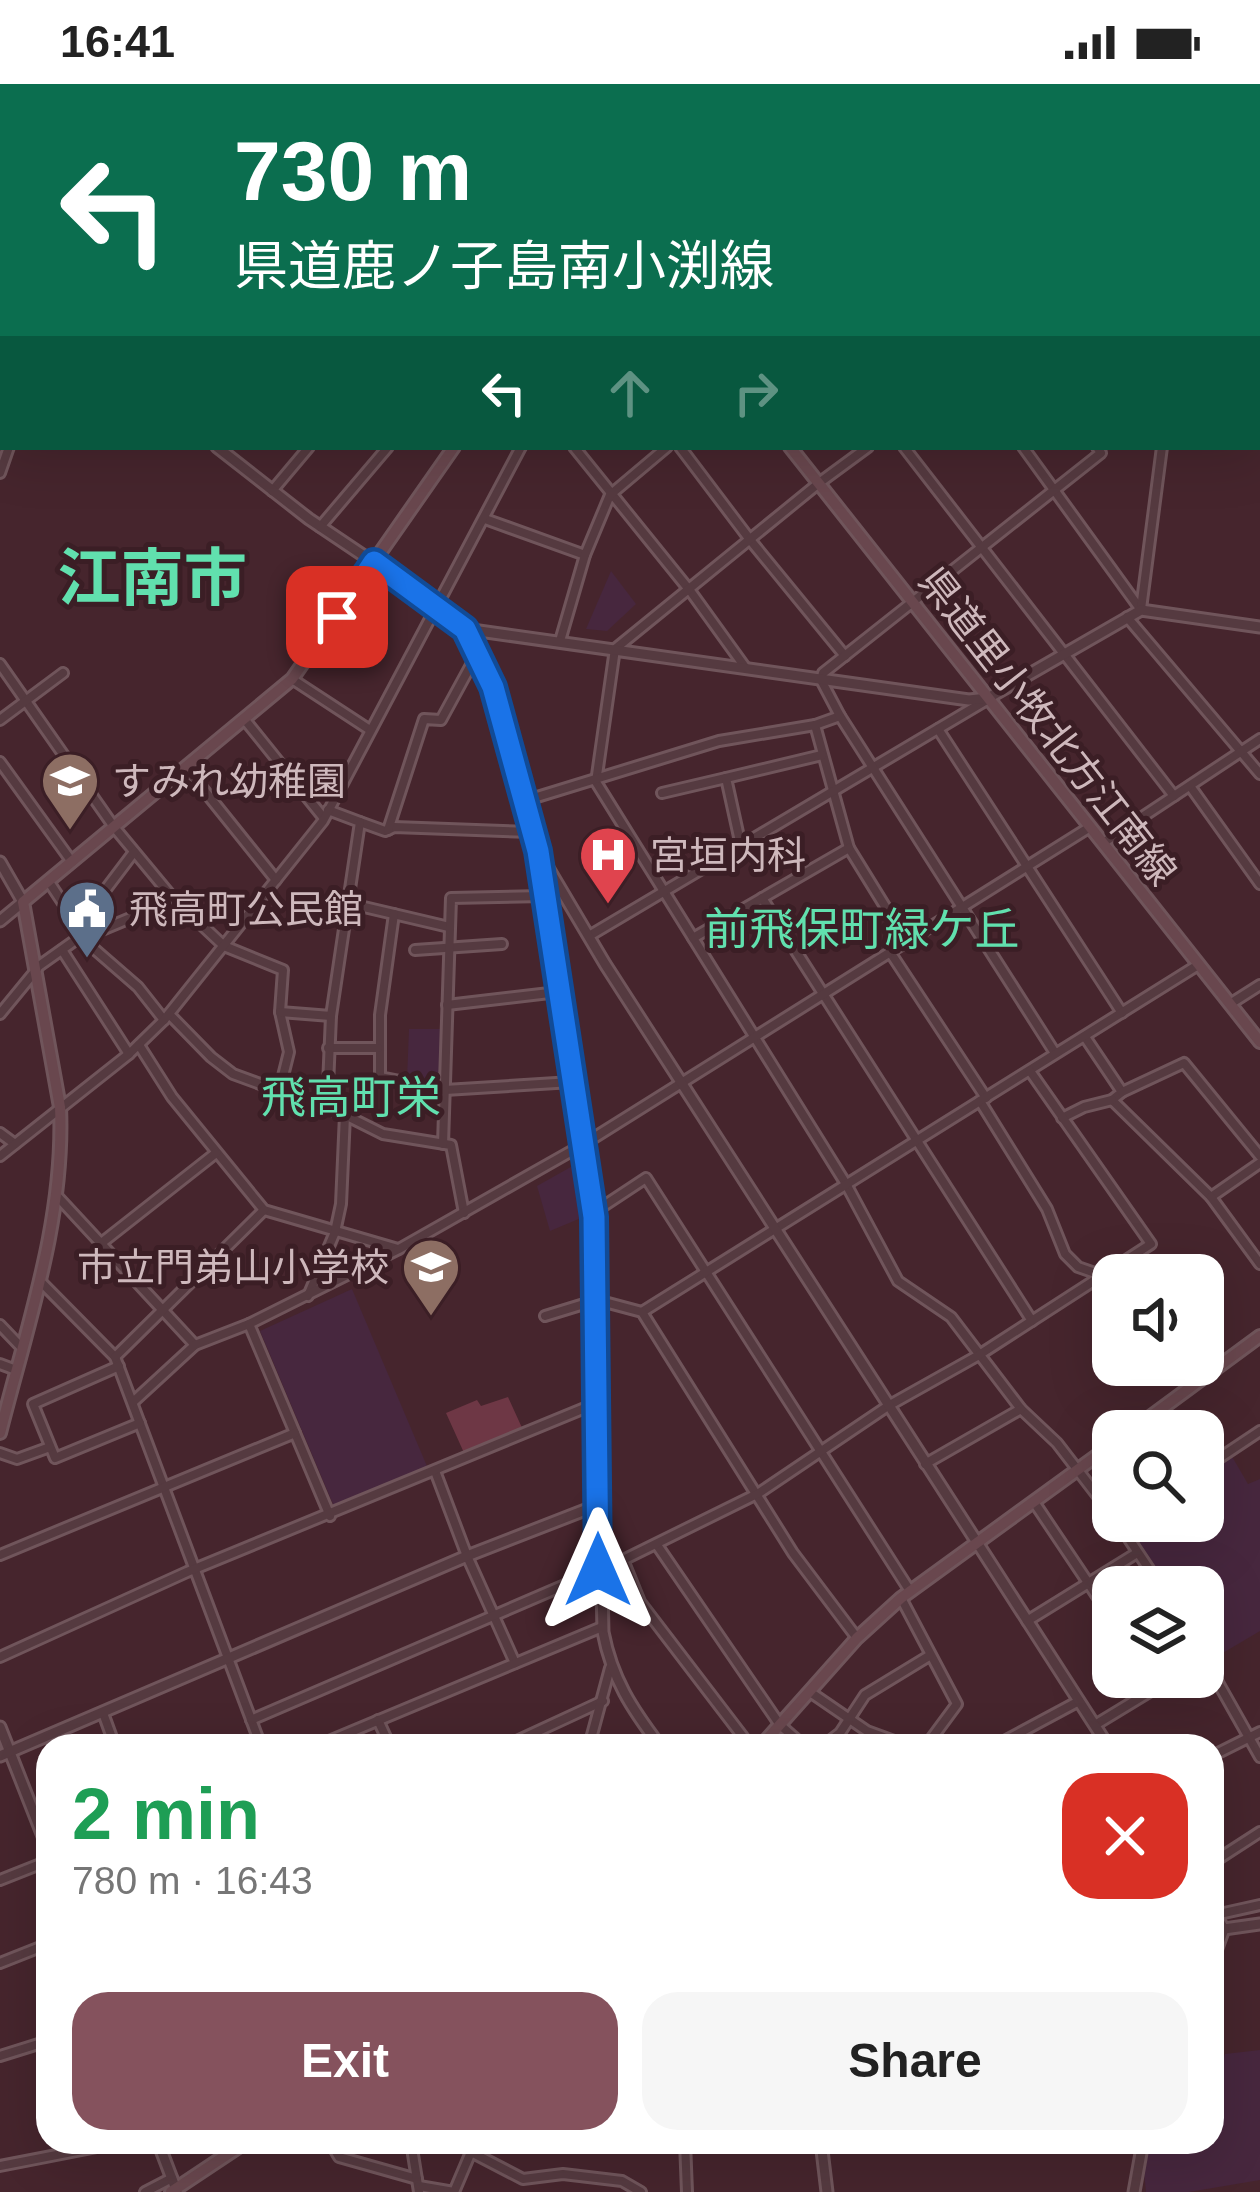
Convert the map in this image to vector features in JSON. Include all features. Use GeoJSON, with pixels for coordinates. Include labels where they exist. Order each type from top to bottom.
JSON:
{"type":"FeatureCollection","features":[{"type":"Feature","properties":{"kind":"main road"},"geometry":{"type":"LineString","coordinates":[[0,1433],[4,1400],[40,1281],[57,1196],[60,1107],[23,902],[292,679],[452,450]]}},
{"type":"Feature","properties":{"kind":"main road","name":"県道里小牧北方江南線"},"geometry":{"type":"LineString","coordinates":[[792,450],[1260,1042]]}},
{"type":"Feature","properties":{"kind":"main road"},"geometry":{"type":"LineString","coordinates":[[1160,1410],[1260,1336]]}},
{"type":"Feature","properties":{"kind":"main road"},"geometry":{"type":"LineString","coordinates":[[772,1734],[857,1638],[906,1594],[1092,1460]]}},
{"type":"Feature","properties":{"kind":"main road"},"geometry":{"type":"LineString","coordinates":[[174,2188],[227,2154]]}},
{"type":"Feature","properties":{"kind":"street"},"geometry":{"type":"LineString","coordinates":[[221,450],[465,629],[493,687],[538,851],[593,1214],[602,1627],[610,1668],[624,1699],[651,1734]]}},
{"type":"Feature","properties":{"kind":"street"},"geometry":{"type":"LineString","coordinates":[[272,491],[306,450]]}},
{"type":"Feature","properties":{"kind":"street"},"geometry":{"type":"LineString","coordinates":[[320,527],[385,450]]}},
{"type":"Feature","properties":{"kind":"street"},"geometry":{"type":"LineString","coordinates":[[0,1156],[129,1054],[166,1017],[326,814],[518,450]]}},
{"type":"Feature","properties":{"kind":"street"},"geometry":{"type":"LineString","coordinates":[[576,450],[745,667]]}},
{"type":"Feature","properties":{"kind":"street"},"geometry":{"type":"LineString","coordinates":[[560,641],[585,555],[610,495],[663,450]]}},
{"type":"Feature","properties":{"kind":"street"},"geometry":{"type":"LineString","coordinates":[[682,450],[844,656]]}},
{"type":"Feature","properties":{"kind":"street"},"geometry":{"type":"LineString","coordinates":[[864,450],[615,649],[596,782],[846,1184],[898,1281],[951,1317],[1021,1409],[1057,1443],[1092,1490]]}},
{"type":"Feature","properties":{"kind":"street"},"geometry":{"type":"LineString","coordinates":[[906,450],[1174,796]]}},
{"type":"Feature","properties":{"kind":"street"},"geometry":{"type":"LineString","coordinates":[[1025,450],[1142,610]]}},
{"type":"Feature","properties":{"kind":"street"},"geometry":{"type":"LineString","coordinates":[[821,680],[911,601],[1102,453],[1100,450]]}},
{"type":"Feature","properties":{"kind":"street"},"geometry":{"type":"LineString","coordinates":[[1142,610],[1162,450]]}},
{"type":"Feature","properties":{"kind":"street"},"geometry":{"type":"LineString","coordinates":[[484,519],[585,555]]}},
{"type":"Feature","properties":{"kind":"street"},"geometry":{"type":"LineString","coordinates":[[589,936],[1142,610],[1260,627]]}},
{"type":"Feature","properties":{"kind":"street"},"geometry":{"type":"LineString","coordinates":[[1127,617],[1260,774]]}},
{"type":"Feature","properties":{"kind":"street"},"geometry":{"type":"LineString","coordinates":[[465,629],[969,700],[988,698]]}},
{"type":"Feature","properties":{"kind":"street"},"geometry":{"type":"LineString","coordinates":[[388,830],[424,718],[441,720],[478,652]]}},
{"type":"Feature","properties":{"kind":"street"},"geometry":{"type":"LineString","coordinates":[[0,664],[114,827],[182,908],[224,946],[283,970],[280,1012],[289,1052],[279,1092]]}},
{"type":"Feature","properties":{"kind":"street"},"geometry":{"type":"LineString","coordinates":[[0,720],[63,673]]}},
{"type":"Feature","properties":{"kind":"street"},"geometry":{"type":"LineString","coordinates":[[292,679],[370,730]]}},
{"type":"Feature","properties":{"kind":"street"},"geometry":{"type":"LineString","coordinates":[[821,680],[1055,1053]]}},
{"type":"Feature","properties":{"kind":"street"},"geometry":{"type":"LineString","coordinates":[[523,802],[719,741],[815,725],[840,716]]}},
{"type":"Feature","properties":{"kind":"street"},"geometry":{"type":"LineString","coordinates":[[245,720],[326,814],[388,830],[532,832]]}},
{"type":"Feature","properties":{"kind":"street"},"geometry":{"type":"LineString","coordinates":[[815,725],[849,848],[907,942]]}},
{"type":"Feature","properties":{"kind":"street"},"geometry":{"type":"LineString","coordinates":[[938,729],[1122,1012]]}},
{"type":"Feature","properties":{"kind":"street"},"geometry":{"type":"LineString","coordinates":[[1103,844],[1260,739]]}},
{"type":"Feature","properties":{"kind":"street"},"geometry":{"type":"LineString","coordinates":[[662,793],[822,755]]}},
{"type":"Feature","properties":{"kind":"street"},"geometry":{"type":"LineString","coordinates":[[0,762],[72,862]]}},
{"type":"Feature","properties":{"kind":"street"},"geometry":{"type":"LineString","coordinates":[[187,769],[276,880]]}},
{"type":"Feature","properties":{"kind":"street"},"geometry":{"type":"LineString","coordinates":[[726,778],[741,846]]}},
{"type":"Feature","properties":{"kind":"street"},"geometry":{"type":"LineString","coordinates":[[1190,786],[1260,884]]}},
{"type":"Feature","properties":{"kind":"street"},"geometry":{"type":"LineString","coordinates":[[328,1109],[331,1016],[360,823]]}},
{"type":"Feature","properties":{"kind":"street"},"geometry":{"type":"LineString","coordinates":[[132,1402],[195,1345],[307,1298],[584,1144],[1090,827]]}},
{"type":"Feature","properties":{"kind":"street"},"geometry":{"type":"LineString","coordinates":[[693,938],[849,848]]}},
{"type":"Feature","properties":{"kind":"street"},"geometry":{"type":"LineString","coordinates":[[538,851],[1100,1734]]}},
{"type":"Feature","properties":{"kind":"street"},"geometry":{"type":"LineString","coordinates":[[0,1014],[36,968],[82,932],[134,852]]}},
{"type":"Feature","properties":{"kind":"street"},"geometry":{"type":"LineString","coordinates":[[0,862],[23,902],[0,921]]}},
{"type":"Feature","properties":{"kind":"street"},"geometry":{"type":"LineString","coordinates":[[49,882],[82,932],[166,1017],[233,1073],[383,1134],[451,1145],[464,1213]]}},
{"type":"Feature","properties":{"kind":"street"},"geometry":{"type":"LineString","coordinates":[[443,1144],[451,898],[544,896]]}},
{"type":"Feature","properties":{"kind":"street"},"geometry":{"type":"LineString","coordinates":[[762,898],[1032,1321]]}},
{"type":"Feature","properties":{"kind":"street"},"geometry":{"type":"LineString","coordinates":[[347,903],[449,926]]}},
{"type":"Feature","properties":{"kind":"street"},"geometry":{"type":"LineString","coordinates":[[82,932],[140,914],[182,908]]}},
{"type":"Feature","properties":{"kind":"street"},"geometry":{"type":"LineString","coordinates":[[394,914],[378,1048],[380,1077],[445,1090],[572,1082]]}},
{"type":"Feature","properties":{"kind":"street"},"geometry":{"type":"LineString","coordinates":[[415,950],[502,944]]}},
{"type":"Feature","properties":{"kind":"street"},"geometry":{"type":"LineString","coordinates":[[62,950],[129,1054]]}},
{"type":"Feature","properties":{"kind":"street"},"geometry":{"type":"LineString","coordinates":[[890,952],[1047,1209],[1065,1254],[1078,1267],[1092,1272]]}},
{"type":"Feature","properties":{"kind":"street"},"geometry":{"type":"LineString","coordinates":[[642,1312],[1198,965]]}},
{"type":"Feature","properties":{"kind":"street"},"geometry":{"type":"LineString","coordinates":[[1230,1004],[1260,986]]}},
{"type":"Feature","properties":{"kind":"street"},"geometry":{"type":"LineString","coordinates":[[447,1005],[558,992]]}},
{"type":"Feature","properties":{"kind":"street"},"geometry":{"type":"LineString","coordinates":[[280,1012],[331,1016]]}},
{"type":"Feature","properties":{"kind":"street"},"geometry":{"type":"LineString","coordinates":[[1085,1037],[1122,1092]]}},
{"type":"Feature","properties":{"kind":"street"},"geometry":{"type":"LineString","coordinates":[[139,1045],[172,1097],[264,1210],[399,1250]]}},
{"type":"Feature","properties":{"kind":"street"},"geometry":{"type":"LineString","coordinates":[[328,1048],[378,1048]]}},
{"type":"Feature","properties":{"kind":"street"},"geometry":{"type":"LineString","coordinates":[[1062,1118],[1112,1100],[1184,1063],[1260,1160],[1211,1197]]}},
{"type":"Feature","properties":{"kind":"street"},"geometry":{"type":"LineString","coordinates":[[1030,1071],[1150,1244],[1134,1254]]}},
{"type":"Feature","properties":{"kind":"street"},"geometry":{"type":"LineString","coordinates":[[1112,1100],[1211,1197],[1260,1264]]}},
{"type":"Feature","properties":{"kind":"street"},"geometry":{"type":"LineString","coordinates":[[307,1298],[335,1232],[341,1204],[345,1115]]}},
{"type":"Feature","properties":{"kind":"street"},"geometry":{"type":"LineString","coordinates":[[0,1133],[15,1144]]}},
{"type":"Feature","properties":{"kind":"street"},"geometry":{"type":"LineString","coordinates":[[103,1241],[216,1153]]}},
{"type":"Feature","properties":{"kind":"street"},"geometry":{"type":"LineString","coordinates":[[593,1214],[646,1178],[706,1269],[906,1594],[929,1656],[958,1705],[935,1734]]}},
{"type":"Feature","properties":{"kind":"street"},"geometry":{"type":"LineString","coordinates":[[57,1196],[195,1345]]}},
{"type":"Feature","properties":{"kind":"street"},"geometry":{"type":"LineString","coordinates":[[140,1423],[55,1458],[33,1404],[117,1362],[264,1210]]}},
{"type":"Feature","properties":{"kind":"street"},"geometry":{"type":"LineString","coordinates":[[40,1281],[117,1362],[256,1734]]}},
{"type":"Feature","properties":{"kind":"street"},"geometry":{"type":"LineString","coordinates":[[251,1720],[623,1560],[759,1493],[888,1406],[1092,1281]]}},
{"type":"Feature","properties":{"kind":"street"},"geometry":{"type":"LineString","coordinates":[[545,1316],[597,1300],[642,1312],[793,1553],[857,1638]]}},
{"type":"Feature","properties":{"kind":"street"},"geometry":{"type":"LineString","coordinates":[[249,1324],[330,1516]]}},
{"type":"Feature","properties":{"kind":"street"},"geometry":{"type":"LineString","coordinates":[[0,1325],[21,1347]]}},
{"type":"Feature","properties":{"kind":"street"},"geometry":{"type":"LineString","coordinates":[[0,1364],[16,1370]]}},
{"type":"Feature","properties":{"kind":"street"},"geometry":{"type":"LineString","coordinates":[[0,1657],[194,1570],[597,1403]]}},
{"type":"Feature","properties":{"kind":"street"},"geometry":{"type":"LineString","coordinates":[[925,1464],[1021,1409]]}},
{"type":"Feature","properties":{"kind":"street"},"geometry":{"type":"LineString","coordinates":[[1224,1455],[1260,1431]]}},
{"type":"Feature","properties":{"kind":"street"},"geometry":{"type":"LineString","coordinates":[[0,1555],[295,1433]]}},
{"type":"Feature","properties":{"kind":"street"},"geometry":{"type":"LineString","coordinates":[[0,1453],[17,1459],[50,1447]]}},
{"type":"Feature","properties":{"kind":"street"},"geometry":{"type":"LineString","coordinates":[[435,1472],[515,1663]]}},
{"type":"Feature","properties":{"kind":"street"},"geometry":{"type":"LineString","coordinates":[[1033,1500],[1092,1588]]}},
{"type":"Feature","properties":{"kind":"street"},"geometry":{"type":"LineString","coordinates":[[52,1734],[467,1556],[598,1505]]}},
{"type":"Feature","properties":{"kind":"street"},"geometry":{"type":"LineString","coordinates":[[1131,1542],[1147,1566]]}},
{"type":"Feature","properties":{"kind":"street"},"geometry":{"type":"LineString","coordinates":[[657,1544],[790,1734]]}},
{"type":"Feature","properties":{"kind":"street"},"geometry":{"type":"LineString","coordinates":[[1027,1622],[1137,1552]]}},
{"type":"Feature","properties":{"kind":"street"},"geometry":{"type":"LineString","coordinates":[[623,1560],[640,1602],[741,1734]]}},
{"type":"Feature","properties":{"kind":"street"},"geometry":{"type":"LineString","coordinates":[[345,1734],[602,1627]]}},
{"type":"Feature","properties":{"kind":"street"},"geometry":{"type":"LineString","coordinates":[[835,1734],[865,1695],[929,1656]]}},
{"type":"Feature","properties":{"kind":"street"},"geometry":{"type":"LineString","coordinates":[[593,1734],[610,1668]]}},
{"type":"Feature","properties":{"kind":"street"},"geometry":{"type":"LineString","coordinates":[[1224,1689],[1255,1735],[1260,1757]]}},
{"type":"Feature","properties":{"kind":"street"},"geometry":{"type":"LineString","coordinates":[[810,1692],[875,1734]]}},
{"type":"Feature","properties":{"kind":"street"},"geometry":{"type":"LineString","coordinates":[[1094,1725],[1139,1698]]}},
{"type":"Feature","properties":{"kind":"street"},"geometry":{"type":"LineString","coordinates":[[532,1734],[603,1701]]}},
{"type":"Feature","properties":{"kind":"street"},"geometry":{"type":"LineString","coordinates":[[1017,1734],[1079,1701]]}},
{"type":"Feature","properties":{"kind":"street"},"geometry":{"type":"LineString","coordinates":[[103,1713],[111,1734]]}},
{"type":"Feature","properties":{"kind":"street"},"geometry":{"type":"LineString","coordinates":[[378,1720],[384,1734]]}},
{"type":"Feature","properties":{"kind":"street"},"geometry":{"type":"LineString","coordinates":[[0,1727],[4,1754],[36,1823]]}},
{"type":"Feature","properties":{"kind":"street"},"geometry":{"type":"LineString","coordinates":[[1224,1750],[1255,1735]]}},
{"type":"Feature","properties":{"kind":"street"},"geometry":{"type":"LineString","coordinates":[[4,1754],[36,1741]]}},
{"type":"Feature","properties":{"kind":"street"},"geometry":{"type":"LineString","coordinates":[[1224,1855],[1260,1832]]}},
{"type":"Feature","properties":{"kind":"street"},"geometry":{"type":"LineString","coordinates":[[0,1880],[36,1866]]}},
{"type":"Feature","properties":{"kind":"street"},"geometry":{"type":"LineString","coordinates":[[1224,1911],[1260,1906]]}},
{"type":"Feature","properties":{"kind":"street"},"geometry":{"type":"LineString","coordinates":[[1224,1929],[1260,1924]]}},
{"type":"Feature","properties":{"kind":"street"},"geometry":{"type":"LineString","coordinates":[[0,1964],[36,1949]]}},
{"type":"Feature","properties":{"kind":"street"},"geometry":{"type":"LineString","coordinates":[[0,2056],[36,2045]]}},
{"type":"Feature","properties":{"kind":"street"},"geometry":{"type":"LineString","coordinates":[[0,2166],[62,2154]]}},
{"type":"Feature","properties":{"kind":"street"},"geometry":{"type":"LineString","coordinates":[[145,2192],[174,2188],[162,2154]]}},
{"type":"Feature","properties":{"kind":"street"},"geometry":{"type":"LineString","coordinates":[[337,2154],[418,2186],[454,2192],[470,2154]]}},
{"type":"Feature","properties":{"kind":"street"},"geometry":{"type":"LineString","coordinates":[[413,2154],[418,2186]]}},
{"type":"Feature","properties":{"kind":"street"},"geometry":{"type":"LineString","coordinates":[[475,2154],[523,2179],[563,2174],[622,2181],[641,2192]]}},
{"type":"Feature","properties":{"kind":"street"},"geometry":{"type":"LineString","coordinates":[[685,2154],[687,2192]]}},
{"type":"Feature","properties":{"kind":"street"},"geometry":{"type":"LineString","coordinates":[[821,2154],[824,2192]]}},
{"type":"Feature","properties":{"kind":"street"},"geometry":{"type":"LineString","coordinates":[[1134,2192],[1140,2154]]}},
{"type":"Feature","properties":{"kind":"shaded area"},"geometry":{"type":"Polygon","coordinates":[[[611,571],[636,604],[607,631],[586,629],[611,571]]]}},
{"type":"Feature","properties":{"kind":"shaded area"},"geometry":{"type":"Polygon","coordinates":[[[409,1029],[443,1029],[442,1086],[407,1079],[409,1029]]]}},
{"type":"Feature","properties":{"kind":"shaded area"},"geometry":{"type":"Polygon","coordinates":[[[585,1159],[593,1213],[550,1231],[537,1186],[585,1159]]]}},
{"type":"Feature","properties":{"kind":"shaded area"},"geometry":{"type":"Polygon","coordinates":[[[352,1289],[429,1471],[335,1509],[260,1331],[352,1289]]]}},
{"type":"Feature","properties":{"kind":"shaded area"},"geometry":{"type":"Polygon","coordinates":[[[508,1397],[523,1430],[465,1455],[446,1413],[477,1400],[481,1406],[508,1397]]]}},
{"type":"Feature","properties":{"kind":"shaded area"},"geometry":{"type":"Polygon","coordinates":[[[1227,1448],[1248,1484],[1260,1479],[1260,1631],[1224,1652],[1224,1566],[1151,1566],[1134,1542],[1224,1542],[1227,1448]]]}},
{"type":"Feature","properties":{"kind":"shaded area"},"geometry":{"type":"Polygon","coordinates":[[[1260,2050],[1260,2180],[1189,2192],[1146,2192],[1148,2154],[1224,2154],[1225,2054],[1260,2050]]]}},
{"type":"Feature","properties":{"kind":"place","name":"すみれ幼稚園"},"geometry":{"type":"Point","coordinates":[70,832]}},
{"type":"Feature","properties":{"kind":"place","name":"宮垣内科"},"geometry":{"type":"Point","coordinates":[608,906]}},
{"type":"Feature","properties":{"kind":"place","name":"飛高町公民館"},"geometry":{"type":"Point","coordinates":[87,960]}},
{"type":"Feature","properties":{"kind":"place","name":"市立門弟山小学校"},"geometry":{"type":"Point","coordinates":[431,1318]}},
{"type":"Feature","properties":{"kind":"district","name":"江南市"},"geometry":{"type":"Point","coordinates":[152,578]}},
{"type":"Feature","properties":{"kind":"district","name":"前飛保町緑ケ丘"},"geometry":{"type":"Point","coordinates":[862,929]}},
{"type":"Feature","properties":{"kind":"district","name":"飛高町栄"},"geometry":{"type":"Point","coordinates":[351,1097]}},
{"type":"Feature","properties":{"kind":"route"},"geometry":{"type":"LineString","coordinates":[[337,617],[374,562],[465,629],[488,671],[538,851],[594,1217],[598,1570]]}}]}
